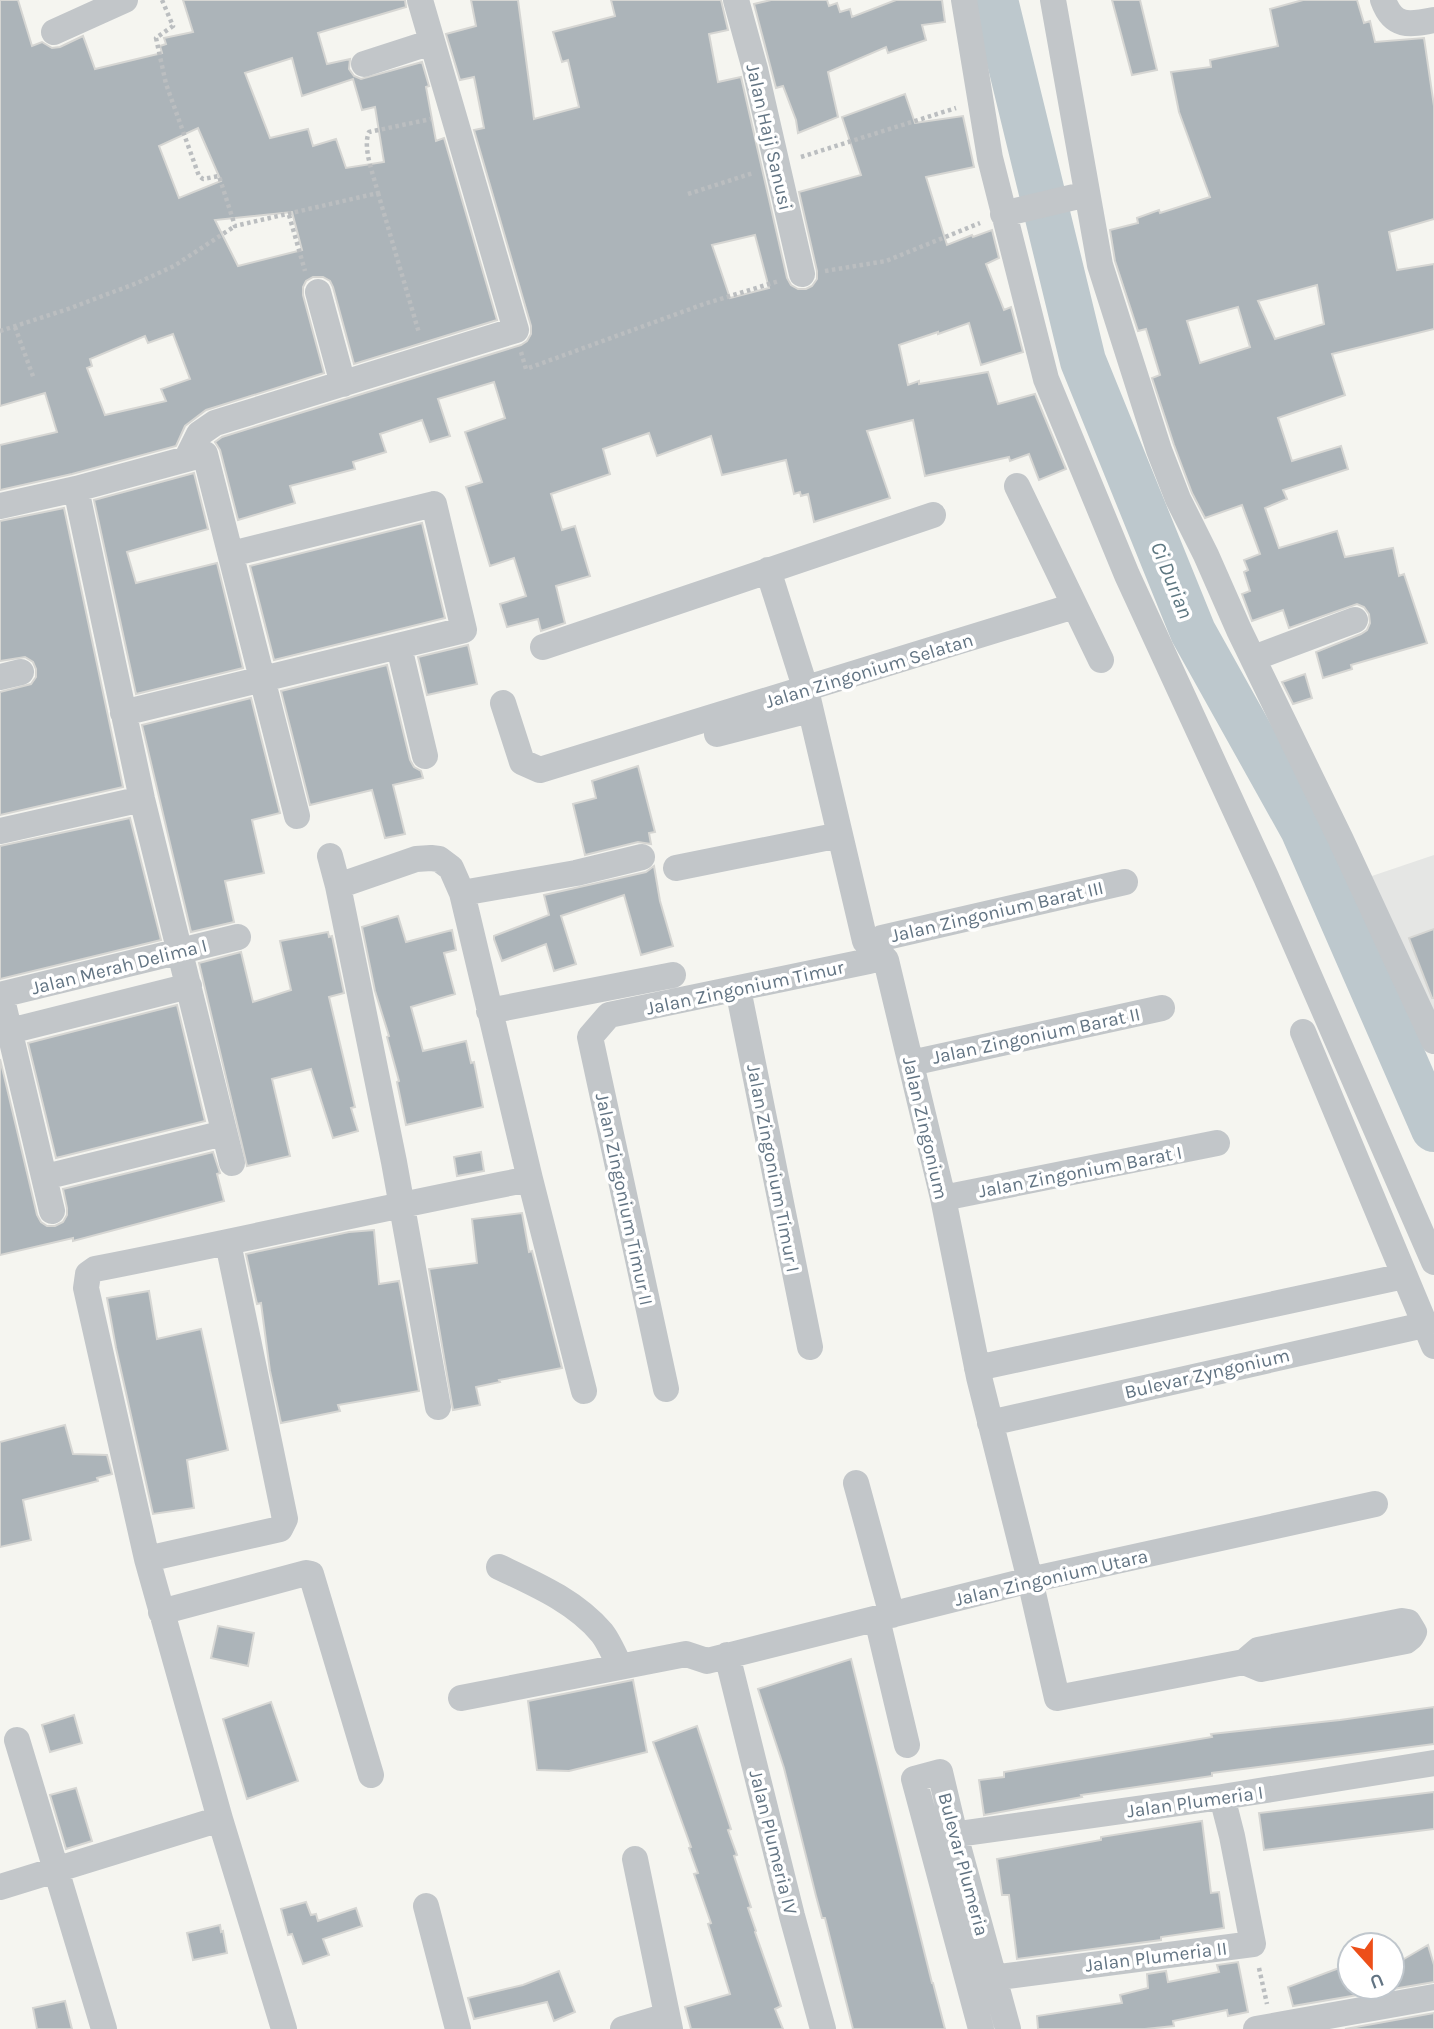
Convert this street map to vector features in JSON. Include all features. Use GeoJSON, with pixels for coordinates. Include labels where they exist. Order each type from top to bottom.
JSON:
{"type":"FeatureCollection","features":[{"type":"Feature","properties":{"kind":"street"},"geometry":{"type":"LineString","coordinates":[[54,32],[125,0]]}},
{"type":"Feature","properties":{"kind":"street"},"geometry":{"type":"LineString","coordinates":[[187,458],[199,434],[215,423],[516,330],[420,0]]}},
{"type":"Feature","properties":{"kind":"street","name":"Jalan Haji Sanusi"},"geometry":{"type":"LineString","coordinates":[[736,0],[755,69],[802,274]]}},
{"type":"Feature","properties":{"kind":"street"},"geometry":{"type":"LineString","coordinates":[[964,0],[990,158],[1012,212],[1046,379],[1126,575],[1266,877],[1434,1262]]}},
{"type":"Feature","properties":{"kind":"street"},"geometry":{"type":"LineString","coordinates":[[1053,0],[1078,197],[1159,450],[1178,499],[1434,1041]]}},
{"type":"Feature","properties":{"kind":"street"},"geometry":{"type":"LineString","coordinates":[[1382,0],[1395,20],[1405,24],[1434,20]]}},
{"type":"Feature","properties":{"kind":"street"},"geometry":{"type":"LineString","coordinates":[[364,64],[432,42]]}},
{"type":"Feature","properties":{"kind":"street"},"geometry":{"type":"LineString","coordinates":[[1012,212],[1078,197]]}},
{"type":"Feature","properties":{"kind":"street"},"geometry":{"type":"LineString","coordinates":[[318,292],[343,384]]}},
{"type":"Feature","properties":{"kind":"street"},"geometry":{"type":"LineString","coordinates":[[0,506],[76,489],[205,454],[297,816]]}},
{"type":"Feature","properties":{"kind":"street"},"geometry":{"type":"LineString","coordinates":[[1017,486],[1101,660]]}},
{"type":"Feature","properties":{"kind":"street"},"geometry":{"type":"LineString","coordinates":[[76,489],[142,799],[232,1163]]}},
{"type":"Feature","properties":{"kind":"street"},"geometry":{"type":"LineString","coordinates":[[123,713],[464,630],[434,504],[231,554]]}},
{"type":"Feature","properties":{"kind":"street"},"geometry":{"type":"LineString","coordinates":[[544,647],[933,515]]}},
{"type":"Feature","properties":{"kind":"street","name":"Jalan Zingonium"},"geometry":{"type":"LineString","coordinates":[[768,570],[808,700],[865,942],[886,960],[943,1198],[978,1373],[1030,1580],[1056,1698],[1244,1662]]}},
{"type":"Feature","properties":{"kind":"street","name":"Jalan Zingonium Selatan"},"geometry":{"type":"LineString","coordinates":[[503,703],[522,762],[540,770],[663,733],[808,700],[1074,606]]}},
{"type":"Feature","properties":{"kind":"street"},"geometry":{"type":"LineString","coordinates":[[1254,658],[1355,620]]}},
{"type":"Feature","properties":{"kind":"street"},"geometry":{"type":"LineString","coordinates":[[398,647],[425,757]]}},
{"type":"Feature","properties":{"kind":"street"},"geometry":{"type":"LineString","coordinates":[[0,831],[142,799]]}},
{"type":"Feature","properties":{"kind":"street"},"geometry":{"type":"LineString","coordinates":[[676,868],[840,835]]}},
{"type":"Feature","properties":{"kind":"street"},"geometry":{"type":"LineString","coordinates":[[330,856],[401,1204],[438,1406]]}},
{"type":"Feature","properties":{"kind":"street"},"geometry":{"type":"LineString","coordinates":[[462,893],[576,873],[642,857]]}},
{"type":"Feature","properties":{"kind":"street"},"geometry":{"type":"LineString","coordinates":[[338,886],[416,859],[439,859],[451,868],[462,893],[584,1391]]}},
{"type":"Feature","properties":{"kind":"street","name":"Jalan Zingonium Barat III"},"geometry":{"type":"LineString","coordinates":[[876,950],[882,938],[1125,882]]}},
{"type":"Feature","properties":{"kind":"street","name":"Jalan Merah Delima I"},"geometry":{"type":"LineString","coordinates":[[1,995],[238,937]]}},
{"type":"Feature","properties":{"kind":"street","name":"Jalan Zingonium Timur"},"geometry":{"type":"LineString","coordinates":[[609,1015],[869,961],[876,950]]}},
{"type":"Feature","properties":{"kind":"street"},"geometry":{"type":"LineString","coordinates":[[489,1011],[673,975]]}},
{"type":"Feature","properties":{"kind":"street"},"geometry":{"type":"LineString","coordinates":[[10,1031],[189,986]]}},
{"type":"Feature","properties":{"kind":"street","name":"Jalan Zingonium Timur I"},"geometry":{"type":"LineString","coordinates":[[738,989],[810,1347]]}},
{"type":"Feature","properties":{"kind":"street"},"geometry":{"type":"LineString","coordinates":[[1,995],[52,1211]]}},
{"type":"Feature","properties":{"kind":"street","name":"Jalan Zingonium Barat II"},"geometry":{"type":"LineString","coordinates":[[911,1063],[1162,1008]]}},
{"type":"Feature","properties":{"kind":"street","name":"Jalan Zingonium Timur II"},"geometry":{"type":"LineString","coordinates":[[609,1015],[590,1037],[666,1390]]}},
{"type":"Feature","properties":{"kind":"street"},"geometry":{"type":"LineString","coordinates":[[1303,1032],[1429,1335]]}},
{"type":"Feature","properties":{"kind":"street"},"geometry":{"type":"LineString","coordinates":[[45,1177],[224,1133]]}},
{"type":"Feature","properties":{"kind":"street","name":"Jalan Zingonium Barat I"},"geometry":{"type":"LineString","coordinates":[[943,1198],[1217,1143]]}},
{"type":"Feature","properties":{"kind":"street"},"geometry":{"type":"LineString","coordinates":[[284,2029],[220,1819],[147,1559],[86,1282],[88,1274],[95,1269],[228,1244],[401,1204],[530,1179]]}},
{"type":"Feature","properties":{"kind":"street"},"geometry":{"type":"LineString","coordinates":[[147,1559],[280,1529],[285,1519],[228,1244]]}},
{"type":"Feature","properties":{"kind":"street"},"geometry":{"type":"LineString","coordinates":[[978,1373],[1404,1276]]}},
{"type":"Feature","properties":{"kind":"street","name":"Bulevar Zyngonium"},"geometry":{"type":"LineString","coordinates":[[988,1413],[1429,1335]]}},
{"type":"Feature","properties":{"kind":"street"},"geometry":{"type":"LineString","coordinates":[[856,1483],[885,1617],[907,1745]]}},
{"type":"Feature","properties":{"kind":"street","name":"Jalan Zingonium Utara"},"geometry":{"type":"LineString","coordinates":[[461,1698],[686,1654],[707,1661],[1030,1580],[1375,1504]]}},
{"type":"Feature","properties":{"kind":"street"},"geometry":{"type":"LineString","coordinates":[[499,1567],[551,1592],[590,1621],[604,1634],[620,1667]]}},
{"type":"Feature","properties":{"kind":"street"},"geometry":{"type":"LineString","coordinates":[[162,1612],[306,1573],[311,1574],[371,1775]]}},
{"type":"Feature","properties":{"kind":"street"},"geometry":{"type":"LineString","coordinates":[[1402,1621],[1408,1622],[1414,1632],[1406,1640],[1261,1669],[1244,1662],[1258,1650],[1402,1621]]}},
{"type":"Feature","properties":{"kind":"street","name":"Jalan Plumeria IV"},"geometry":{"type":"LineString","coordinates":[[727,1655],[823,2029]]}},
{"type":"Feature","properties":{"kind":"street"},"geometry":{"type":"LineString","coordinates":[[17,1740],[104,2029]]}},
{"type":"Feature","properties":{"kind":"street","name":"Jalan Plumeria I"},"geometry":{"type":"LineString","coordinates":[[942,1837],[1434,1763]]}},
{"type":"Feature","properties":{"kind":"street","name":"Jalan Plumeria II"},"geometry":{"type":"LineString","coordinates":[[968,1981],[1253,1944],[1222,1797]]}},
{"type":"Feature","properties":{"kind":"street"},"geometry":{"type":"LineString","coordinates":[[0,1887],[220,1819]]}},
{"type":"Feature","properties":{"kind":"street","name":"Bulevar Plumeria"},"geometry":{"type":"LineString","coordinates":[[942,1837],[994,1977],[1008,2029]]}},
{"type":"Feature","properties":{"kind":"street","name":"Bulevar Plumeria"},"geometry":{"type":"LineString","coordinates":[[942,1837],[968,1981],[981,2029]]}},
{"type":"Feature","properties":{"kind":"street"},"geometry":{"type":"LineString","coordinates":[[623,2029],[669,2023],[635,1859]]}},
{"type":"Feature","properties":{"kind":"street"},"geometry":{"type":"LineString","coordinates":[[426,1906],[458,2029]]}},
{"type":"Feature","properties":{"kind":"street"},"geometry":{"type":"LineString","coordinates":[[1264,2028],[1434,1997]]}},
{"type":"Feature","properties":{"kind":"path"},"geometry":{"type":"LineString","coordinates":[[162,0],[173,26],[156,38],[166,84],[199,176],[204,179],[219,176],[235,226]]}},
{"type":"Feature","properties":{"kind":"path"},"geometry":{"type":"LineString","coordinates":[[688,194],[844,142],[981,101]]}},
{"type":"Feature","properties":{"kind":"path"},"geometry":{"type":"LineString","coordinates":[[426,359],[378,193],[366,136],[369,132],[454,115]]}},
{"type":"Feature","properties":{"kind":"path"},"geometry":{"type":"LineString","coordinates":[[0,331],[137,283],[173,266],[235,226],[378,193]]}},
{"type":"Feature","properties":{"kind":"path"},"geometry":{"type":"LineString","coordinates":[[516,330],[526,369],[704,304],[802,274],[886,261],[1012,212]]}},
{"type":"Feature","properties":{"kind":"path"},"geometry":{"type":"LineString","coordinates":[[289,215],[306,276],[318,292]]}},
{"type":"Feature","properties":{"kind":"path"},"geometry":{"type":"LineString","coordinates":[[15,327],[34,379]]}},
{"type":"Feature","properties":{"kind":"path"},"geometry":{"type":"LineString","coordinates":[[1253,1944],[1264,2028]]}},
{"type":"Feature","properties":{"kind":"shaded area"},"geometry":{"type":"Polygon","coordinates":[[[1434,855],[1434,1025],[1366,878],[1434,855]]]}},
{"type":"Feature","properties":{"kind":"building"},"geometry":{"type":"Polygon","coordinates":[[[0,0],[18,0],[32,46],[42,42],[52,48],[60,47],[83,36],[95,69],[162,53],[160,46],[166,44],[164,38],[193,32],[183,0],[405,0],[406,7],[318,33],[327,64],[350,59],[349,69],[354,76],[361,79],[422,62],[429,86],[426,87],[436,141],[444,138],[497,320],[354,364],[333,287],[330,281],[323,277],[313,277],[306,281],[303,295],[324,373],[206,410],[185,426],[176,446],[0,490],[0,445],[57,432],[45,393],[0,406],[0,0]],[[292,58],[245,73],[270,138],[308,129],[313,146],[336,139],[346,168],[384,162],[375,107],[362,110],[353,79],[302,96],[292,58]],[[198,128],[159,146],[179,198],[221,181],[198,128]],[[292,212],[215,220],[238,266],[302,250],[292,212]],[[173,334],[148,343],[145,336],[90,359],[92,366],[87,368],[105,415],[166,401],[161,389],[190,379],[173,334]]]}},
{"type":"Feature","properties":{"kind":"building"},"geometry":{"type":"Polygon","coordinates":[[[471,0],[518,0],[534,119],[579,107],[568,60],[562,62],[553,32],[615,16],[611,0],[721,0],[728,30],[709,34],[718,82],[741,77],[787,278],[791,285],[798,289],[812,286],[817,279],[799,192],[861,175],[842,117],[905,94],[915,123],[963,116],[974,167],[926,177],[947,245],[992,230],[999,258],[986,264],[1004,310],[1011,307],[1023,352],[981,365],[969,323],[899,345],[908,385],[919,381],[919,384],[988,372],[998,404],[1035,394],[1066,469],[1039,480],[1029,454],[1010,461],[1009,457],[925,476],[913,420],[867,431],[890,498],[814,522],[808,494],[794,494],[786,460],[722,475],[711,436],[657,456],[649,433],[603,449],[610,474],[551,494],[562,530],[575,526],[590,576],[556,586],[565,623],[541,631],[538,619],[507,627],[500,604],[526,596],[514,558],[490,566],[466,487],[482,482],[465,432],[505,418],[494,382],[438,399],[450,436],[430,442],[422,420],[380,434],[386,452],[353,462],[355,469],[290,486],[295,503],[238,520],[220,450],[215,442],[222,437],[521,345],[531,334],[531,326],[474,130],[484,128],[474,77],[460,80],[446,34],[476,26],[471,0]],[[755,235],[712,245],[730,298],[769,288],[755,235]]]}},
{"type":"Feature","properties":{"kind":"building"},"geometry":{"type":"Polygon","coordinates":[[[771,0],[827,0],[829,6],[837,3],[840,12],[850,9],[852,17],[896,0],[942,0],[945,22],[922,25],[926,40],[888,53],[886,47],[828,72],[838,117],[798,133],[783,86],[776,88],[754,4],[771,0]]]}},
{"type":"Feature","properties":{"kind":"building"},"geometry":{"type":"Polygon","coordinates":[[[1112,0],[1140,0],[1157,70],[1132,75],[1112,0]]]}},
{"type":"Feature","properties":{"kind":"building"},"geometry":{"type":"Polygon","coordinates":[[[1303,0],[1357,0],[1364,23],[1370,21],[1375,42],[1424,38],[1434,106],[1434,219],[1389,232],[1397,270],[1434,264],[1434,329],[1332,354],[1345,395],[1278,418],[1292,461],[1341,446],[1348,469],[1283,490],[1287,499],[1265,508],[1279,548],[1337,531],[1345,557],[1393,548],[1399,576],[1404,574],[1427,643],[1351,665],[1352,669],[1323,678],[1316,652],[1367,630],[1370,623],[1369,614],[1364,607],[1357,604],[1289,628],[1283,610],[1252,621],[1242,594],[1250,591],[1244,572],[1248,570],[1244,560],[1260,554],[1242,505],[1205,518],[1192,493],[1152,378],[1160,375],[1146,329],[1138,331],[1115,261],[1110,230],[1138,223],[1137,218],[1159,210],[1160,213],[1210,197],[1179,112],[1171,72],[1211,67],[1210,60],[1278,46],[1270,9],[1303,0]],[[1317,285],[1258,301],[1275,339],[1324,324],[1317,285]],[[1238,307],[1187,321],[1200,363],[1250,347],[1238,307]]]}},
{"type":"Feature","properties":{"kind":"building"},"geometry":{"type":"Polygon","coordinates":[[[194,473],[208,529],[127,552],[136,583],[217,563],[243,668],[136,694],[94,500],[194,473]]]}},
{"type":"Feature","properties":{"kind":"building"},"geometry":{"type":"Polygon","coordinates":[[[64,508],[123,787],[0,815],[0,692],[31,684],[36,677],[36,669],[33,662],[25,657],[0,661],[0,521],[64,508]]]}},
{"type":"Feature","properties":{"kind":"building"},"geometry":{"type":"Polygon","coordinates":[[[422,523],[445,618],[274,660],[250,566],[422,523]]]}},
{"type":"Feature","properties":{"kind":"building"},"geometry":{"type":"Polygon","coordinates":[[[468,645],[477,684],[427,695],[418,657],[468,645]]]}},
{"type":"Feature","properties":{"kind":"building"},"geometry":{"type":"Polygon","coordinates":[[[387,665],[410,760],[414,767],[421,771],[423,778],[393,785],[405,834],[385,838],[372,790],[310,805],[281,691],[387,665]]]}},
{"type":"Feature","properties":{"kind":"building"},"geometry":{"type":"Polygon","coordinates":[[[1305,674],[1312,698],[1293,704],[1282,682],[1305,674]]]}},
{"type":"Feature","properties":{"kind":"building"},"geometry":{"type":"Polygon","coordinates":[[[251,698],[280,813],[252,820],[264,873],[225,881],[234,922],[191,932],[142,725],[251,698]]]}},
{"type":"Feature","properties":{"kind":"building"},"geometry":{"type":"Polygon","coordinates":[[[638,766],[655,832],[649,833],[651,844],[638,842],[585,855],[573,804],[596,798],[592,781],[638,766]]]}},
{"type":"Feature","properties":{"kind":"building"},"geometry":{"type":"Polygon","coordinates":[[[130,818],[161,940],[0,979],[0,846],[130,818]]]}},
{"type":"Feature","properties":{"kind":"building"},"geometry":{"type":"Polygon","coordinates":[[[654,866],[660,901],[673,946],[641,955],[624,895],[561,916],[576,964],[554,971],[546,944],[502,961],[494,936],[549,915],[544,895],[646,872],[654,866]]]}},
{"type":"Feature","properties":{"kind":"building"},"geometry":{"type":"Polygon","coordinates":[[[398,916],[406,942],[452,930],[456,950],[444,953],[455,994],[411,1007],[423,1051],[466,1041],[471,1063],[474,1062],[483,1107],[406,1125],[397,1082],[399,1081],[387,1037],[389,1036],[375,991],[362,927],[398,916]]]}},
{"type":"Feature","properties":{"kind":"building"},"geometry":{"type":"Polygon","coordinates":[[[1434,929],[1434,998],[1432,998],[1409,938],[1434,929]]]}},
{"type":"Feature","properties":{"kind":"building"},"geometry":{"type":"Polygon","coordinates":[[[328,932],[329,937],[332,936],[344,993],[329,997],[355,1107],[351,1108],[358,1131],[333,1138],[311,1069],[272,1079],[290,1156],[247,1166],[199,963],[241,952],[253,1002],[291,990],[280,941],[328,932]]]}},
{"type":"Feature","properties":{"kind":"building"},"geometry":{"type":"Polygon","coordinates":[[[177,1005],[205,1121],[56,1158],[28,1043],[177,1005]]]}},
{"type":"Feature","properties":{"kind":"building"},"geometry":{"type":"Polygon","coordinates":[[[0,1059],[37,1215],[47,1226],[63,1222],[67,1215],[63,1189],[213,1152],[220,1173],[217,1174],[224,1201],[73,1241],[73,1238],[0,1255],[0,1059]]]}},
{"type":"Feature","properties":{"kind":"building"},"geometry":{"type":"Polygon","coordinates":[[[481,1152],[484,1171],[457,1176],[454,1157],[481,1152]]]}},
{"type":"Feature","properties":{"kind":"building"},"geometry":{"type":"Polygon","coordinates":[[[522,1213],[529,1252],[532,1251],[562,1368],[476,1387],[480,1405],[453,1410],[429,1269],[477,1263],[472,1219],[522,1213]]]}},
{"type":"Feature","properties":{"kind":"building"},"geometry":{"type":"Polygon","coordinates":[[[374,1230],[379,1284],[399,1281],[419,1391],[338,1405],[340,1411],[281,1423],[270,1371],[261,1303],[257,1304],[246,1254],[349,1232],[374,1230]]]}},
{"type":"Feature","properties":{"kind":"building"},"geometry":{"type":"Polygon","coordinates":[[[149,1291],[157,1339],[201,1329],[228,1450],[187,1460],[194,1508],[153,1514],[107,1298],[149,1291]]]}},
{"type":"Feature","properties":{"kind":"building"},"geometry":{"type":"Polygon","coordinates":[[[65,1425],[73,1454],[107,1455],[112,1474],[97,1478],[98,1481],[23,1500],[31,1540],[0,1547],[0,1442],[65,1425]]]}},
{"type":"Feature","properties":{"kind":"building"},"geometry":{"type":"Polygon","coordinates":[[[218,1626],[254,1633],[248,1666],[211,1658],[218,1626]]]}},
{"type":"Feature","properties":{"kind":"building"},"geometry":{"type":"Polygon","coordinates":[[[851,1659],[945,2029],[853,2029],[784,1768],[758,1689],[851,1659]]]}},
{"type":"Feature","properties":{"kind":"building"},"geometry":{"type":"Polygon","coordinates":[[[633,1680],[647,1752],[569,1771],[537,1770],[528,1701],[633,1680]]]}},
{"type":"Feature","properties":{"kind":"building"},"geometry":{"type":"Polygon","coordinates":[[[271,1702],[298,1781],[247,1799],[223,1719],[271,1702]]]}},
{"type":"Feature","properties":{"kind":"building"},"geometry":{"type":"Polygon","coordinates":[[[1434,1707],[1434,1744],[1212,1773],[1212,1776],[1081,1795],[1082,1797],[984,1815],[979,1780],[1004,1777],[1004,1772],[1212,1737],[1211,1734],[1434,1707]]]}},
{"type":"Feature","properties":{"kind":"building"},"geometry":{"type":"Polygon","coordinates":[[[74,1715],[82,1743],[50,1752],[42,1725],[74,1715]]]}},
{"type":"Feature","properties":{"kind":"building"},"geometry":{"type":"Polygon","coordinates":[[[697,1726],[731,1829],[728,1830],[737,1855],[734,1856],[751,1907],[748,1908],[755,1932],[781,2006],[775,2009],[783,2029],[691,2029],[685,2007],[730,1994],[708,1924],[711,1923],[694,1874],[698,1873],[689,1848],[691,1847],[653,1742],[697,1726]]]}},
{"type":"Feature","properties":{"kind":"building"},"geometry":{"type":"Polygon","coordinates":[[[76,1788],[92,1841],[66,1849],[50,1795],[76,1788]]]}},
{"type":"Feature","properties":{"kind":"building"},"geometry":{"type":"Polygon","coordinates":[[[1434,1792],[1434,1829],[1264,1850],[1259,1813],[1434,1792]]]}},
{"type":"Feature","properties":{"kind":"building"},"geometry":{"type":"Polygon","coordinates":[[[1202,1821],[1211,1893],[1219,1892],[1224,1928],[1161,1937],[1161,1940],[1017,1959],[1009,1895],[1002,1895],[997,1859],[1101,1840],[1101,1837],[1202,1821]]]}},
{"type":"Feature","properties":{"kind":"building"},"geometry":{"type":"Polygon","coordinates":[[[306,1902],[311,1915],[316,1914],[318,1921],[356,1908],[362,1926],[323,1939],[329,1955],[303,1964],[292,1934],[288,1935],[281,1909],[306,1902]]]}},
{"type":"Feature","properties":{"kind":"building"},"geometry":{"type":"Polygon","coordinates":[[[220,1925],[227,1953],[193,1960],[187,1933],[220,1925]]]}},
{"type":"Feature","properties":{"kind":"building"},"geometry":{"type":"Polygon","coordinates":[[[1428,1945],[1434,1965],[1434,1982],[1406,1987],[1406,1958],[1428,1945]]]}},
{"type":"Feature","properties":{"kind":"building"},"geometry":{"type":"Polygon","coordinates":[[[1238,1962],[1248,2012],[1228,2016],[1227,2010],[1173,2021],[1174,2026],[1145,2029],[1038,2029],[1037,2016],[1122,2003],[1120,1995],[1148,1988],[1147,1974],[1166,1971],[1168,1982],[1219,1972],[1217,1965],[1238,1962]]]}},
{"type":"Feature","properties":{"kind":"building"},"geometry":{"type":"Polygon","coordinates":[[[1336,1969],[1336,1999],[1293,2006],[1288,1987],[1336,1969]]]}},
{"type":"Feature","properties":{"kind":"building"},"geometry":{"type":"Polygon","coordinates":[[[559,1971],[575,2012],[554,2021],[547,2002],[474,2019],[468,1998],[523,1985],[559,1971]]]}},
{"type":"Feature","properties":{"kind":"building"},"geometry":{"type":"Polygon","coordinates":[[[65,2001],[72,2029],[37,2029],[33,2008],[65,2001]]]}},
{"type":"Feature","properties":{"kind":"building"},"geometry":{"type":"Polygon","coordinates":[[[1434,2013],[1434,2029],[1345,2029],[1434,2013]]]}},
{"type":"Feature","properties":{"kind":"waterway","name":"Ci Durian"},"geometry":{"type":"LineString","coordinates":[[995,0],[1083,361],[1193,632],[1303,829],[1434,1129]]}}]}
